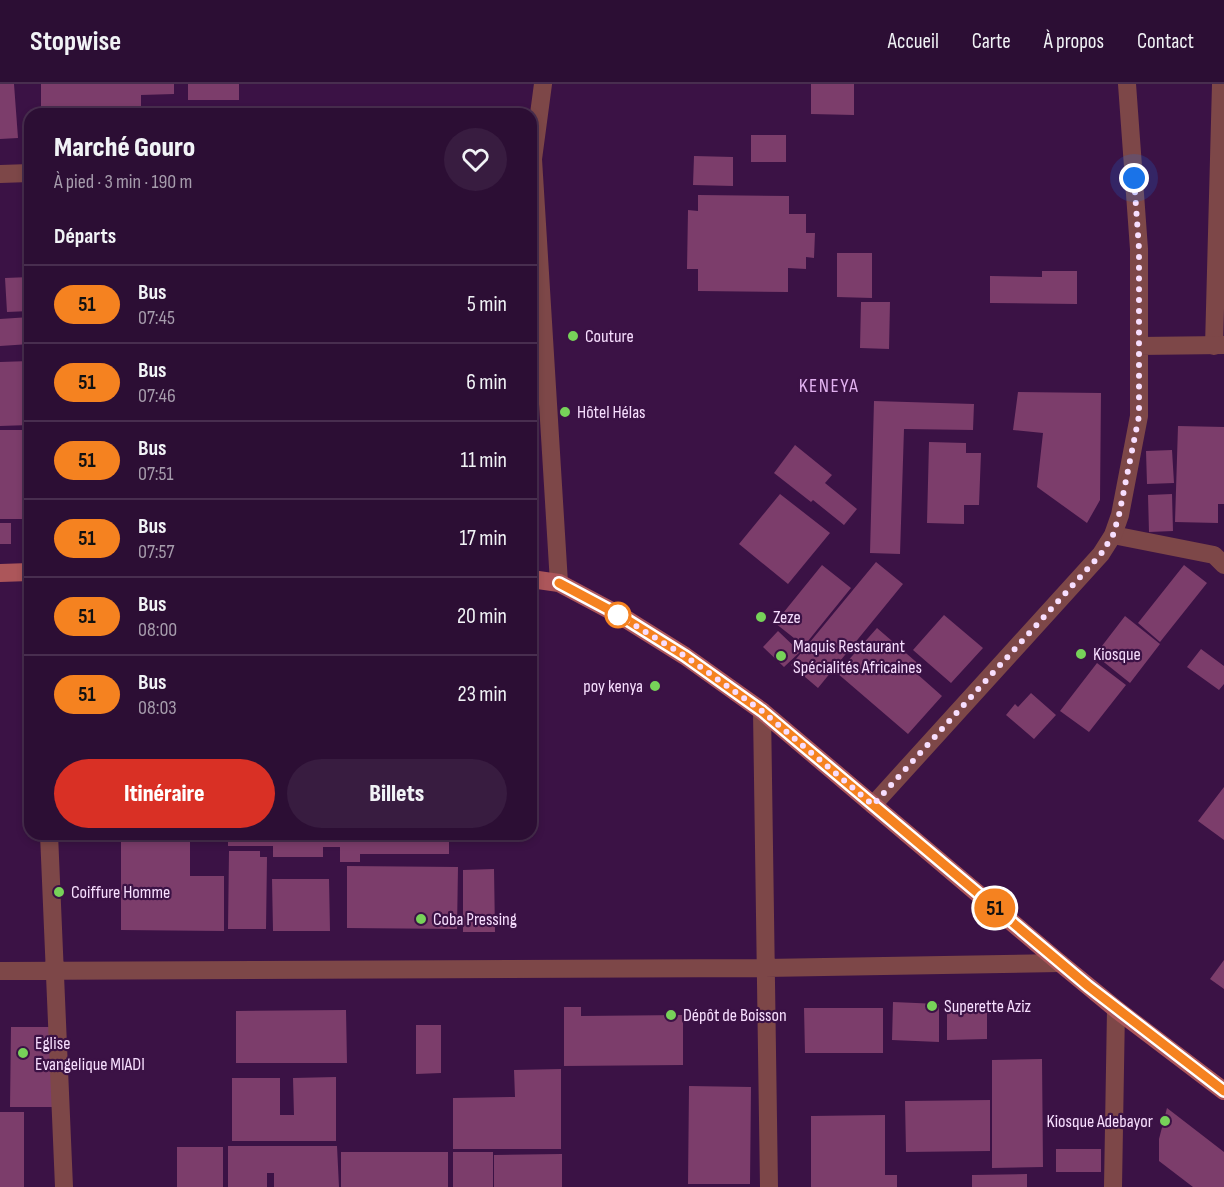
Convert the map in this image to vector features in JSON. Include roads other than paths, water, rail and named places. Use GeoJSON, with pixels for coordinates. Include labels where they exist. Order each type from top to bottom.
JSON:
{"type":"FeatureCollection","features":[{"type":"Feature","properties":{"kind":"street"},"geometry":{"type":"LineString","coordinates":[[537,125],[543,84]]}},
{"type":"Feature","properties":{"kind":"street"},"geometry":{"type":"LineString","coordinates":[[873,805],[1101,554],[1113,535],[1139,416],[1139,249],[1127,84]]}},
{"type":"Feature","properties":{"kind":"street"},"geometry":{"type":"LineString","coordinates":[[1139,346],[1219,346],[1221,84]]}},
{"type":"Feature","properties":{"kind":"street"},"geometry":{"type":"LineString","coordinates":[[0,174],[24,173]]}},
{"type":"Feature","properties":{"kind":"street"},"geometry":{"type":"LineString","coordinates":[[537,238],[559,583]]}},
{"type":"Feature","properties":{"kind":"street"},"geometry":{"type":"LineString","coordinates":[[1113,535],[1214,555],[1224,565]]}},
{"type":"Feature","properties":{"kind":"street"},"geometry":{"type":"LineString","coordinates":[[0,573],[24,573]]}},
{"type":"Feature","properties":{"kind":"street"},"geometry":{"type":"LineString","coordinates":[[537,580],[559,583],[621,616],[685,656],[762,711],[1060,963],[1116,1009],[1224,1091]]}},
{"type":"Feature","properties":{"kind":"street"},"geometry":{"type":"LineString","coordinates":[[762,711],[769,1187]]}},
{"type":"Feature","properties":{"kind":"street"},"geometry":{"type":"LineString","coordinates":[[49,840],[64,1187]]}},
{"type":"Feature","properties":{"kind":"street"},"geometry":{"type":"LineString","coordinates":[[0,971],[765,968],[1060,963]]}},
{"type":"Feature","properties":{"kind":"street"},"geometry":{"type":"LineString","coordinates":[[1113,1187],[1116,1009]]}},
{"type":"Feature","properties":{"kind":"place","name":"Couture"},"geometry":{"type":"Point","coordinates":[573,336]}},
{"type":"Feature","properties":{"kind":"place","name":"Hôtel Hélas"},"geometry":{"type":"Point","coordinates":[565,412]}},
{"type":"Feature","properties":{"kind":"place","name":"Zeze"},"geometry":{"type":"Point","coordinates":[761,617]}},
{"type":"Feature","properties":{"kind":"place","name":"Kiosque"},"geometry":{"type":"Point","coordinates":[1081,654]}},
{"type":"Feature","properties":{"kind":"place","name":"Maquis Restaurant Spécialités Africaines"},"geometry":{"type":"Point","coordinates":[781,656]}},
{"type":"Feature","properties":{"kind":"place","name":"poy kenya"},"geometry":{"type":"Point","coordinates":[655,686]}},
{"type":"Feature","properties":{"kind":"place","name":"Coiffure Homme"},"geometry":{"type":"Point","coordinates":[59,892]}},
{"type":"Feature","properties":{"kind":"place","name":"Coba Pressing"},"geometry":{"type":"Point","coordinates":[421,919]}},
{"type":"Feature","properties":{"kind":"place","name":"Superette Aziz"},"geometry":{"type":"Point","coordinates":[932,1006]}},
{"type":"Feature","properties":{"kind":"place","name":"Dépôt de Boisson"},"geometry":{"type":"Point","coordinates":[671,1015]}},
{"type":"Feature","properties":{"kind":"place","name":"Eglise Evangelique MIADI"},"geometry":{"type":"Point","coordinates":[23,1053]}},
{"type":"Feature","properties":{"kind":"place","name":"Kiosque Adebayor"},"geometry":{"type":"Point","coordinates":[1165,1121]}},
{"type":"Feature","properties":{"kind":"district","name":"KENEYA"},"geometry":{"type":"Point","coordinates":[829,385]}}]}
